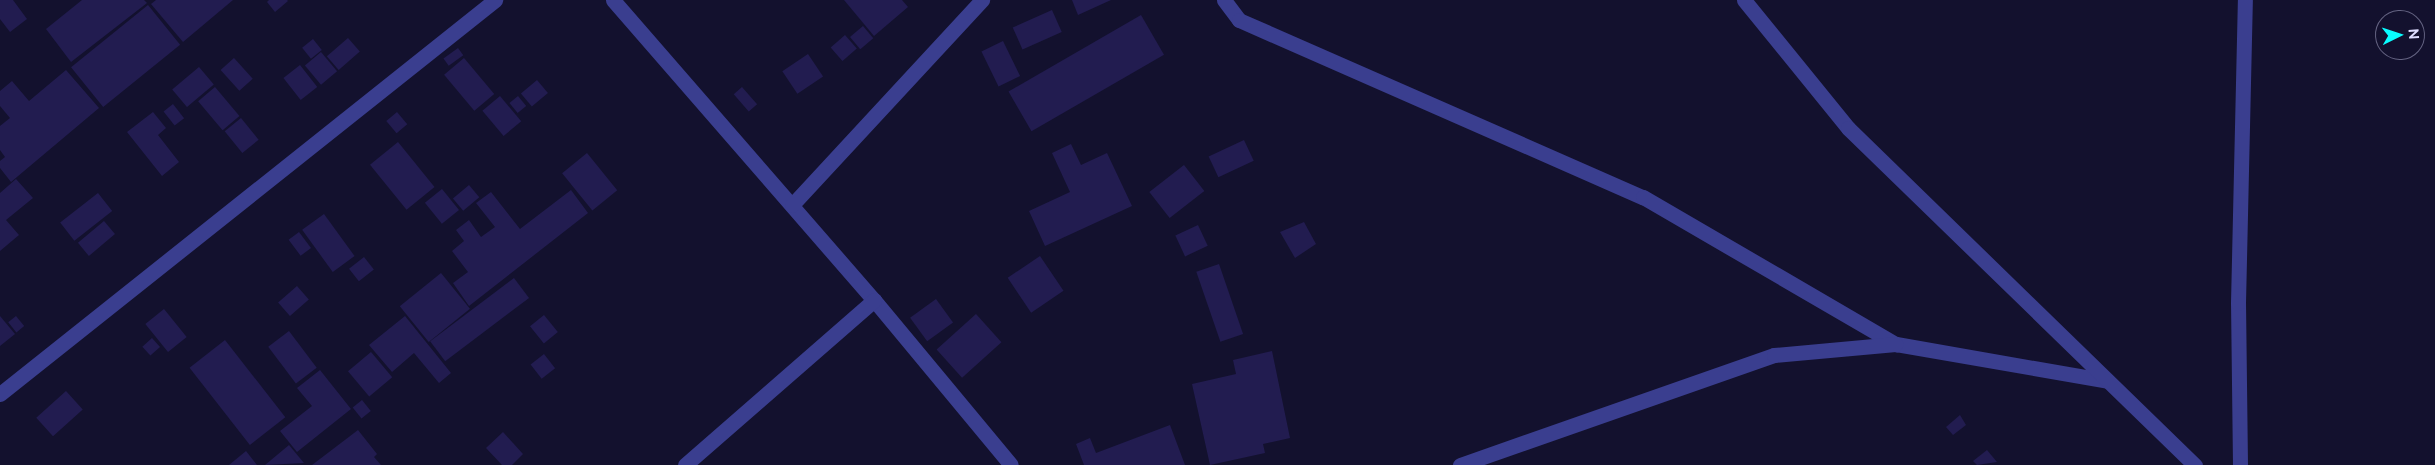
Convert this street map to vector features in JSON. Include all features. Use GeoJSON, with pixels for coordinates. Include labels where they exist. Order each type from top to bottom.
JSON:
{"type":"FeatureCollection","features":[{"type":"Feature","properties":{"kind":"street"},"geometry":{"type":"LineString","coordinates":[[0,394],[495,0]]}},
{"type":"Feature","properties":{"kind":"street"},"geometry":{"type":"LineString","coordinates":[[613,0],[874,300],[1011,465]]}},
{"type":"Feature","properties":{"kind":"street"},"geometry":{"type":"LineString","coordinates":[[792,205],[982,0]]}},
{"type":"Feature","properties":{"kind":"street"},"geometry":{"type":"LineString","coordinates":[[1224,0],[1239,20],[1643,197],[1896,344]]}},
{"type":"Feature","properties":{"kind":"street"},"geometry":{"type":"LineString","coordinates":[[1744,0],[1848,128],[2194,465]]}},
{"type":"Feature","properties":{"kind":"street"},"geometry":{"type":"LineString","coordinates":[[2240,465],[2238,303],[2245,0]]}},
{"type":"Feature","properties":{"kind":"street"},"geometry":{"type":"LineString","coordinates":[[685,465],[874,300]]}},
{"type":"Feature","properties":{"kind":"street"},"geometry":{"type":"LineString","coordinates":[[1460,465],[1774,355],[1896,344],[2108,381]]}},
{"type":"Feature","properties":{"kind":"building"},"geometry":{"type":"Polygon","coordinates":[[[0,0],[13,0],[27,19],[10,32],[0,19],[0,0]]]}},
{"type":"Feature","properties":{"kind":"building"},"geometry":{"type":"Polygon","coordinates":[[[82,0],[144,0],[147,3],[71,62],[46,29],[82,0]]]}},
{"type":"Feature","properties":{"kind":"building"},"geometry":{"type":"Polygon","coordinates":[[[156,0],[233,0],[183,42],[151,4],[156,0]]]}},
{"type":"Feature","properties":{"kind":"building"},"geometry":{"type":"Polygon","coordinates":[[[269,0],[288,1],[275,12],[267,2],[269,0]]]}},
{"type":"Feature","properties":{"kind":"building"},"geometry":{"type":"Polygon","coordinates":[[[844,0],[902,0],[908,7],[874,36],[844,0]]]}},
{"type":"Feature","properties":{"kind":"building"},"geometry":{"type":"Polygon","coordinates":[[[1072,0],[1111,0],[1078,15],[1072,0]]]}},
{"type":"Feature","properties":{"kind":"building"},"geometry":{"type":"Polygon","coordinates":[[[148,5],[180,45],[103,107],[71,67],[148,5]]]}},
{"type":"Feature","properties":{"kind":"building"},"geometry":{"type":"Polygon","coordinates":[[[1052,10],[1062,32],[1022,49],[1013,27],[1052,10]]]}},
{"type":"Feature","properties":{"kind":"building"},"geometry":{"type":"Polygon","coordinates":[[[1141,15],[1164,55],[1031,131],[1008,92],[1141,15]]]}},
{"type":"Feature","properties":{"kind":"building"},"geometry":{"type":"Polygon","coordinates":[[[863,26],[873,38],[860,49],[850,37],[863,26]]]}},
{"type":"Feature","properties":{"kind":"building"},"geometry":{"type":"Polygon","coordinates":[[[845,35],[857,49],[842,61],[831,47],[845,35]]]}},
{"type":"Feature","properties":{"kind":"building"},"geometry":{"type":"Polygon","coordinates":[[[348,38],[360,52],[339,70],[327,56],[348,38]]]}},
{"type":"Feature","properties":{"kind":"building"},"geometry":{"type":"Polygon","coordinates":[[[313,39],[322,50],[311,59],[302,48],[313,39]]]}},
{"type":"Feature","properties":{"kind":"building"},"geometry":{"type":"Polygon","coordinates":[[[1003,41],[1020,76],[999,87],[981,52],[1003,41]]]}},
{"type":"Feature","properties":{"kind":"building"},"geometry":{"type":"Polygon","coordinates":[[[458,48],[463,55],[449,66],[443,59],[458,48]]]}},
{"type":"Feature","properties":{"kind":"building"},"geometry":{"type":"Polygon","coordinates":[[[321,52],[337,71],[321,85],[305,65],[321,52]]]}},
{"type":"Feature","properties":{"kind":"building"},"geometry":{"type":"Polygon","coordinates":[[[808,54],[823,76],[797,94],[782,71],[808,54]]]}},
{"type":"Feature","properties":{"kind":"building"},"geometry":{"type":"Polygon","coordinates":[[[234,58],[253,79],[239,91],[221,70],[234,58]]]}},
{"type":"Feature","properties":{"kind":"building"},"geometry":{"type":"Polygon","coordinates":[[[464,58],[494,94],[474,111],[444,75],[464,58]]]}},
{"type":"Feature","properties":{"kind":"building"},"geometry":{"type":"Polygon","coordinates":[[[300,65],[317,87],[301,100],[283,78],[300,65]]]}},
{"type":"Feature","properties":{"kind":"building"},"geometry":{"type":"Polygon","coordinates":[[[199,67],[214,85],[187,107],[172,89],[199,67]]]}},
{"type":"Feature","properties":{"kind":"building"},"geometry":{"type":"Polygon","coordinates":[[[66,70],[99,108],[11,182],[0,168],[0,161],[5,157],[0,150],[0,126],[10,118],[0,106],[0,91],[12,81],[29,101],[66,70]]]}},
{"type":"Feature","properties":{"kind":"building"},"geometry":{"type":"Polygon","coordinates":[[[537,80],[548,93],[532,107],[521,93],[537,80]]]}},
{"type":"Feature","properties":{"kind":"building"},"geometry":{"type":"Polygon","coordinates":[[[215,87],[239,116],[223,130],[198,101],[215,87]]]}},
{"type":"Feature","properties":{"kind":"building"},"geometry":{"type":"Polygon","coordinates":[[[742,87],[757,104],[749,112],[734,94],[742,87]]]}},
{"type":"Feature","properties":{"kind":"building"},"geometry":{"type":"Polygon","coordinates":[[[500,96],[521,121],[504,136],[482,111],[500,96]]]}},
{"type":"Feature","properties":{"kind":"building"},"geometry":{"type":"Polygon","coordinates":[[[518,96],[526,106],[518,113],[509,103],[518,96]]]}},
{"type":"Feature","properties":{"kind":"building"},"geometry":{"type":"Polygon","coordinates":[[[173,104],[184,118],[175,126],[164,111],[173,104]]]}},
{"type":"Feature","properties":{"kind":"building"},"geometry":{"type":"Polygon","coordinates":[[[153,112],[166,128],[158,135],[179,162],[162,176],[127,132],[153,112]]]}},
{"type":"Feature","properties":{"kind":"building"},"geometry":{"type":"Polygon","coordinates":[[[397,112],[407,124],[397,133],[386,121],[397,112]]]}},
{"type":"Feature","properties":{"kind":"building"},"geometry":{"type":"Polygon","coordinates":[[[241,118],[259,140],[242,153],[225,131],[241,118]]]}},
{"type":"Feature","properties":{"kind":"building"},"geometry":{"type":"Polygon","coordinates":[[[1244,140],[1254,161],[1218,177],[1209,156],[1244,140]]]}},
{"type":"Feature","properties":{"kind":"building"},"geometry":{"type":"Polygon","coordinates":[[[398,142],[435,187],[407,210],[370,165],[398,142]]]}},
{"type":"Feature","properties":{"kind":"building"},"geometry":{"type":"Polygon","coordinates":[[[1071,144],[1081,165],[1107,153],[1132,206],[1045,246],[1029,211],[1070,192],[1052,153],[1071,144]]]}},
{"type":"Feature","properties":{"kind":"building"},"geometry":{"type":"Polygon","coordinates":[[[587,153],[617,190],[592,210],[562,173],[587,153]]]}},
{"type":"Feature","properties":{"kind":"building"},"geometry":{"type":"Polygon","coordinates":[[[1184,165],[1204,191],[1170,218],[1149,192],[1184,165]]]}},
{"type":"Feature","properties":{"kind":"building"},"geometry":{"type":"Polygon","coordinates":[[[16,179],[33,198],[6,220],[19,235],[0,251],[0,193],[16,179]]]}},
{"type":"Feature","properties":{"kind":"building"},"geometry":{"type":"Polygon","coordinates":[[[469,185],[479,197],[463,211],[453,198],[469,185]]]}},
{"type":"Feature","properties":{"kind":"building"},"geometry":{"type":"Polygon","coordinates":[[[442,189],[459,210],[442,224],[425,203],[442,189]]]}},
{"type":"Feature","properties":{"kind":"building"},"geometry":{"type":"Polygon","coordinates":[[[571,190],[588,213],[469,306],[453,283],[468,272],[452,251],[464,241],[456,230],[469,220],[481,237],[495,227],[476,203],[491,192],[520,229],[571,190]]]}},
{"type":"Feature","properties":{"kind":"building"},"geometry":{"type":"Polygon","coordinates":[[[98,193],[112,211],[74,241],[60,223],[98,193]]]}},
{"type":"Feature","properties":{"kind":"building"},"geometry":{"type":"Polygon","coordinates":[[[324,214],[355,256],[333,272],[302,230],[324,214]]]}},
{"type":"Feature","properties":{"kind":"building"},"geometry":{"type":"Polygon","coordinates":[[[104,221],[115,234],[89,256],[78,243],[104,221]]]}},
{"type":"Feature","properties":{"kind":"building"},"geometry":{"type":"Polygon","coordinates":[[[1304,222],[1316,244],[1295,258],[1280,232],[1304,222]]]}},
{"type":"Feature","properties":{"kind":"building"},"geometry":{"type":"Polygon","coordinates":[[[1198,225],[1208,246],[1185,256],[1175,236],[1198,225]]]}},
{"type":"Feature","properties":{"kind":"building"},"geometry":{"type":"Polygon","coordinates":[[[299,232],[311,248],[301,256],[289,240],[299,232]]]}},
{"type":"Feature","properties":{"kind":"building"},"geometry":{"type":"Polygon","coordinates":[[[1040,256],[1063,291],[1031,313],[1008,278],[1040,256]]]}},
{"type":"Feature","properties":{"kind":"building"},"geometry":{"type":"Polygon","coordinates":[[[364,257],[374,270],[359,281],[349,269],[364,257]]]}},
{"type":"Feature","properties":{"kind":"building"},"geometry":{"type":"Polygon","coordinates":[[[1219,264],[1243,334],[1220,342],[1196,272],[1219,264]]]}},
{"type":"Feature","properties":{"kind":"building"},"geometry":{"type":"Polygon","coordinates":[[[441,273],[470,309],[429,342],[400,306],[441,273]]]}},
{"type":"Feature","properties":{"kind":"building"},"geometry":{"type":"Polygon","coordinates":[[[514,278],[529,298],[445,361],[430,341],[514,278]]]}},
{"type":"Feature","properties":{"kind":"building"},"geometry":{"type":"Polygon","coordinates":[[[297,286],[309,300],[290,316],[278,302],[297,286]]]}},
{"type":"Feature","properties":{"kind":"building"},"geometry":{"type":"Polygon","coordinates":[[[936,299],[953,322],[927,341],[910,318],[936,299]]]}},
{"type":"Feature","properties":{"kind":"building"},"geometry":{"type":"Polygon","coordinates":[[[164,309],[187,337],[168,352],[145,324],[164,309]]]}},
{"type":"Feature","properties":{"kind":"building"},"geometry":{"type":"Polygon","coordinates":[[[976,314],[1001,342],[962,378],[937,349],[976,314]]]}},
{"type":"Feature","properties":{"kind":"building"},"geometry":{"type":"Polygon","coordinates":[[[544,315],[558,332],[544,343],[530,326],[544,315]]]}},
{"type":"Feature","properties":{"kind":"building"},"geometry":{"type":"Polygon","coordinates":[[[0,316],[15,334],[0,346],[0,316]]]}},
{"type":"Feature","properties":{"kind":"building"},"geometry":{"type":"Polygon","coordinates":[[[16,316],[24,326],[16,332],[8,322],[16,316]]]}},
{"type":"Feature","properties":{"kind":"building"},"geometry":{"type":"Polygon","coordinates":[[[405,316],[451,373],[439,383],[414,353],[392,372],[369,345],[405,316]]]}},
{"type":"Feature","properties":{"kind":"building"},"geometry":{"type":"Polygon","coordinates":[[[289,331],[317,368],[296,383],[268,347],[289,331]]]}},
{"type":"Feature","properties":{"kind":"building"},"geometry":{"type":"Polygon","coordinates":[[[152,338],[160,347],[150,356],[142,347],[152,338]]]}},
{"type":"Feature","properties":{"kind":"building"},"geometry":{"type":"Polygon","coordinates":[[[225,340],[285,417],[250,445],[190,368],[225,340]]]}},
{"type":"Feature","properties":{"kind":"building"},"geometry":{"type":"Polygon","coordinates":[[[1272,351],[1290,438],[1263,444],[1265,453],[1210,465],[1192,384],[1236,374],[1233,360],[1272,351]]]}},
{"type":"Feature","properties":{"kind":"building"},"geometry":{"type":"Polygon","coordinates":[[[371,352],[392,377],[369,397],[348,371],[371,352]]]}},
{"type":"Feature","properties":{"kind":"building"},"geometry":{"type":"Polygon","coordinates":[[[544,354],[555,368],[542,379],[531,364],[544,354]]]}},
{"type":"Feature","properties":{"kind":"building"},"geometry":{"type":"Polygon","coordinates":[[[320,370],[351,409],[297,452],[280,431],[312,406],[297,388],[320,370]]]}},
{"type":"Feature","properties":{"kind":"building"},"geometry":{"type":"Polygon","coordinates":[[[66,391],[83,410],[53,436],[36,418],[66,391]]]}},
{"type":"Feature","properties":{"kind":"building"},"geometry":{"type":"Polygon","coordinates":[[[362,400],[371,411],[361,418],[353,408],[362,400]]]}},
{"type":"Feature","properties":{"kind":"building"},"geometry":{"type":"Polygon","coordinates":[[[1960,415],[1966,425],[1953,435],[1946,427],[1960,415]]]}},
{"type":"Feature","properties":{"kind":"building"},"geometry":{"type":"Polygon","coordinates":[[[1170,425],[1185,465],[1084,465],[1076,444],[1090,438],[1096,453],[1170,425]]]}},
{"type":"Feature","properties":{"kind":"building"},"geometry":{"type":"Polygon","coordinates":[[[358,430],[377,454],[374,457],[381,465],[312,465],[358,430]]]}},
{"type":"Feature","properties":{"kind":"building"},"geometry":{"type":"Polygon","coordinates":[[[503,432],[523,454],[512,465],[502,465],[486,448],[503,432]]]}},
{"type":"Feature","properties":{"kind":"building"},"geometry":{"type":"Polygon","coordinates":[[[289,445],[304,463],[265,465],[289,445]]]}},
{"type":"Feature","properties":{"kind":"building"},"geometry":{"type":"Polygon","coordinates":[[[1987,450],[1997,462],[1977,465],[1973,461],[1987,450]]]}},
{"type":"Feature","properties":{"kind":"building"},"geometry":{"type":"Polygon","coordinates":[[[246,451],[257,465],[229,465],[246,451]]]}}]}
